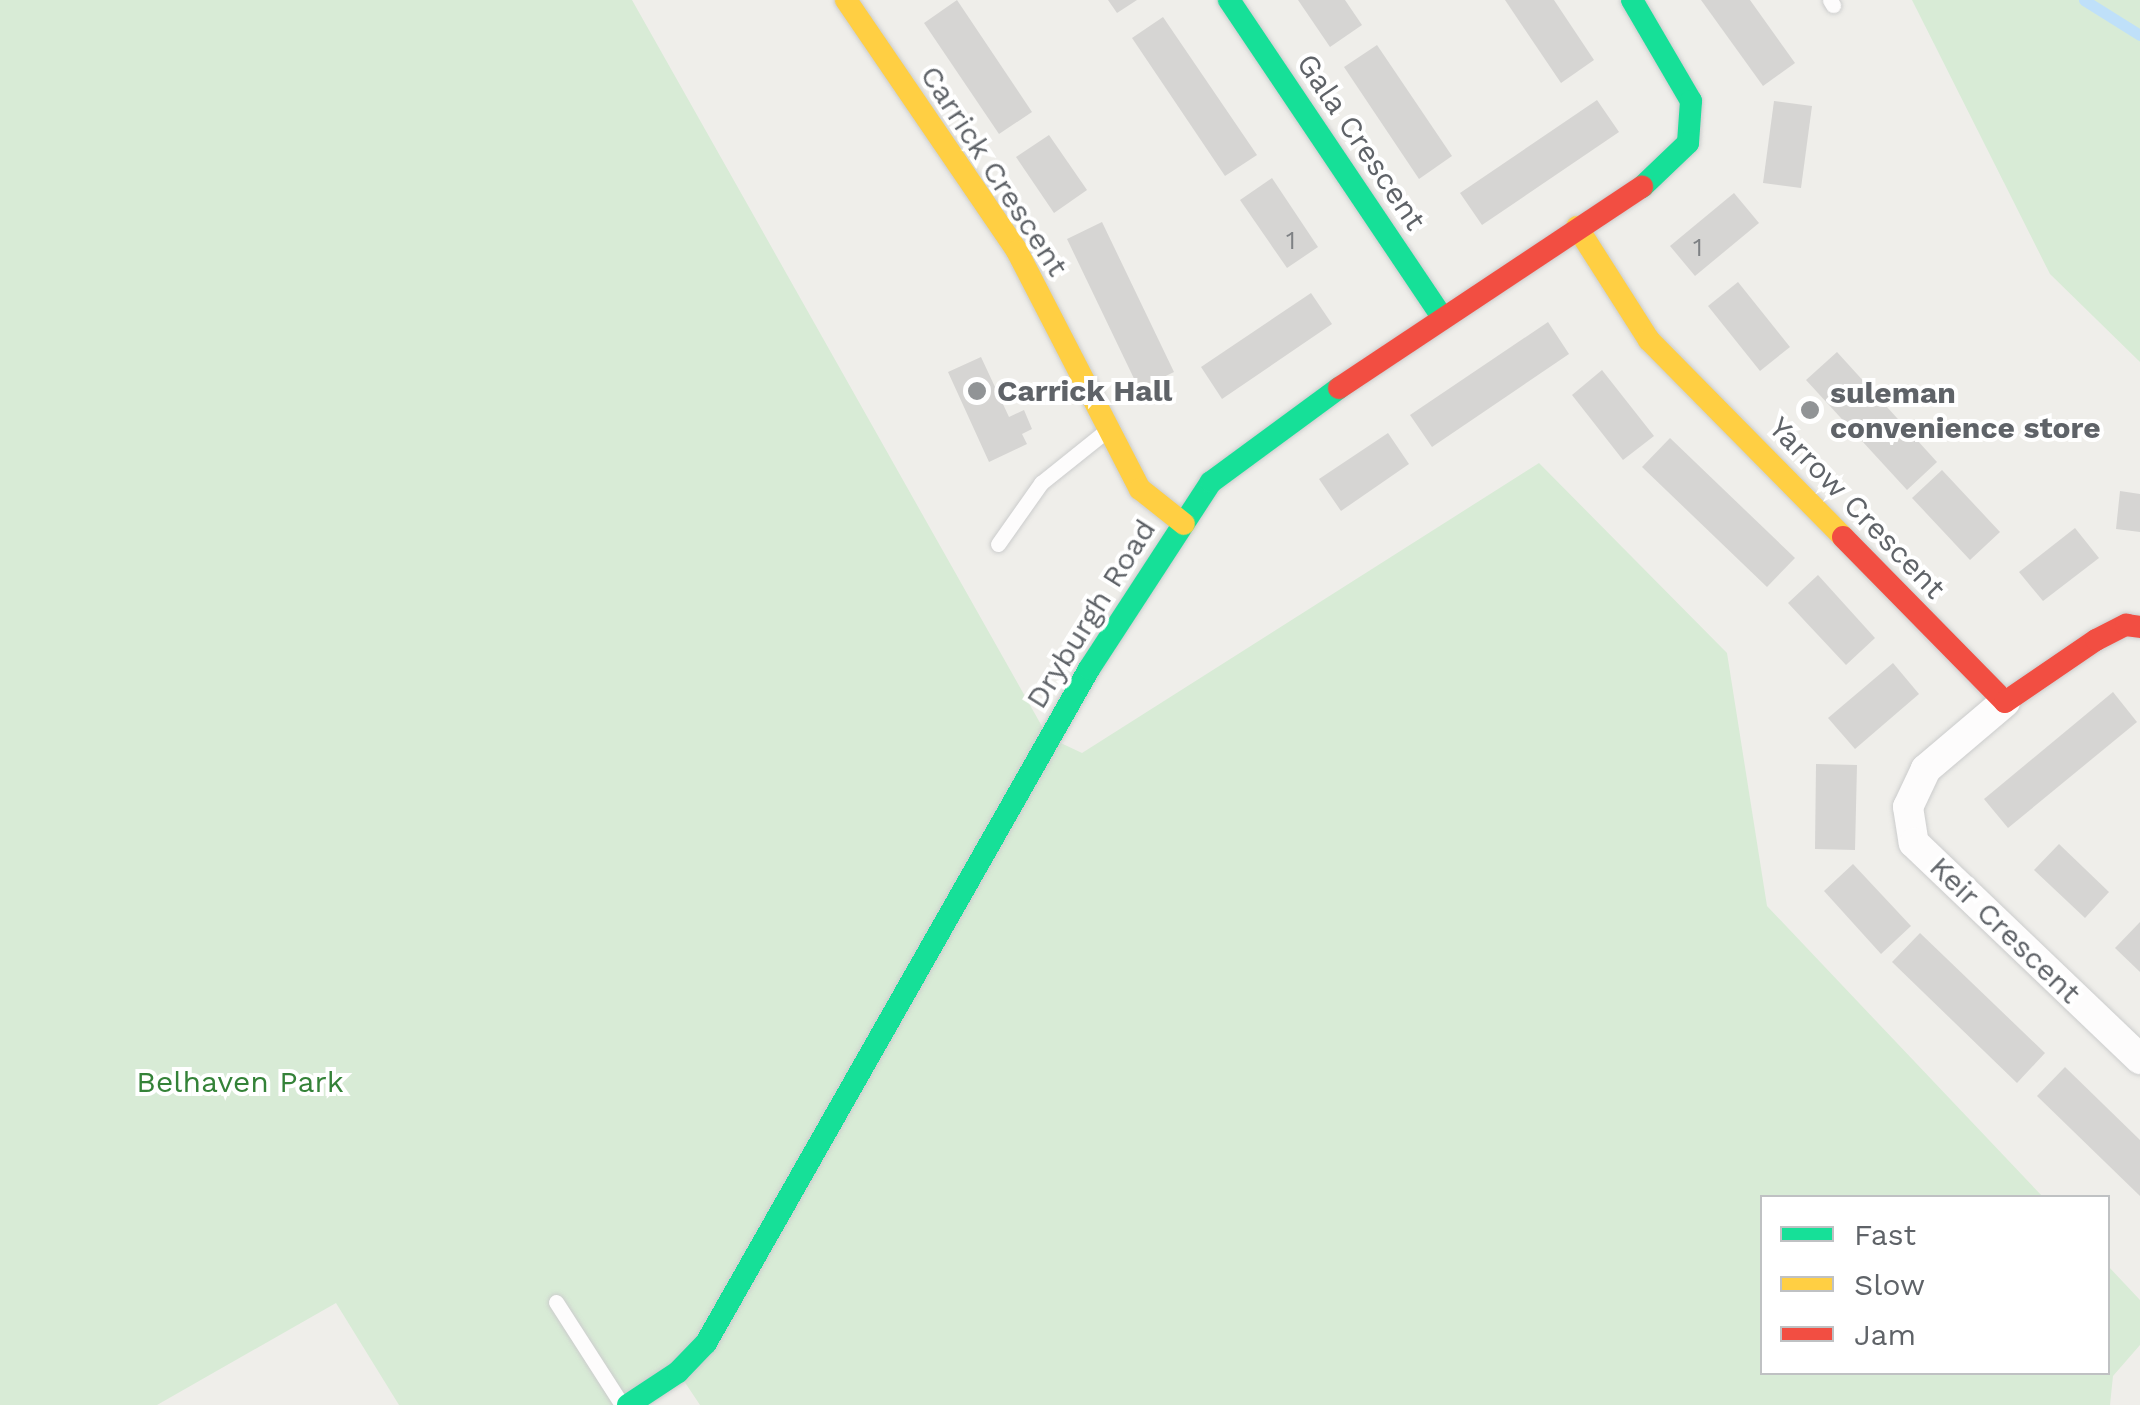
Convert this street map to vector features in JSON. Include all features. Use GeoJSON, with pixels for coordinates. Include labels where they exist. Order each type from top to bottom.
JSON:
{"type":"FeatureCollection","features":[{"type":"Feature","properties":{"kind":"street","name":"Carrick Crescent"},"geometry":{"type":"LineString","coordinates":[[846,0],[1017,252],[1106,431],[1140,489],[1184,524]]}},
{"type":"Feature","properties":{"kind":"street","name":"Gala Crescent"},"geometry":{"type":"LineString","coordinates":[[1229,0],[1442,318]]}},
{"type":"Feature","properties":{"kind":"street","name":"Dryburgh Road"},"geometry":{"type":"LineString","coordinates":[[624,1405],[678,1372],[706,1343],[1048,738],[1211,482],[1260,440],[1577,226],[1664,172],[1688,142],[1691,101],[1632,0]]}},
{"type":"Feature","properties":{"kind":"street","name":"Yarrow Crescent"},"geometry":{"type":"LineString","coordinates":[[1577,226],[1650,340],[2005,702]]}},
{"type":"Feature","properties":{"kind":"street"},"geometry":{"type":"LineString","coordinates":[[2005,702],[2096,640],[2126,625],[2140,628]]}},
{"type":"Feature","properties":{"kind":"street","name":"Keir Crescent"},"geometry":{"type":"LineString","coordinates":[[2005,702],[1926,770],[1908,808],[1914,843],[2140,1059]]}},
{"type":"Feature","properties":{"kind":"lane"},"geometry":{"type":"LineString","coordinates":[[998,544],[1042,483],[1106,431]]}},
{"type":"Feature","properties":{"kind":"lane"},"geometry":{"type":"LineString","coordinates":[[556,1302],[624,1405]]}},
{"type":"Feature","properties":{"kind":"green space","name":"Belhaven Park"},"geometry":{"type":"Polygon","coordinates":[[[0,0],[632,0],[1048,737],[1082,753],[1539,463],[1727,653],[1767,906],[2041,1195],[1760,1195],[1760,1375],[2110,1375],[2110,1268],[2140,1300],[2140,1345],[2113,1376],[2110,1405],[700,1405],[678,1372],[628,1405],[399,1405],[336,1303],[157,1405],[0,1405],[0,0]]]}},
{"type":"Feature","properties":{"kind":"green space"},"geometry":{"type":"Polygon","coordinates":[[[1912,0],[2140,0],[2140,362],[2050,274],[1912,0]]]}},
{"type":"Feature","properties":{"kind":"building"},"geometry":{"type":"Polygon","coordinates":[[[957,0],[1032,112],[999,134],[924,23],[957,0]]]}},
{"type":"Feature","properties":{"kind":"building"},"geometry":{"type":"Polygon","coordinates":[[[1108,0],[1137,0],[1117,13],[1108,0]]]}},
{"type":"Feature","properties":{"kind":"building"},"geometry":{"type":"Polygon","coordinates":[[[1298,0],[1345,0],[1362,25],[1330,47],[1298,0]]]}},
{"type":"Feature","properties":{"kind":"building"},"geometry":{"type":"Polygon","coordinates":[[[1505,0],[1554,0],[1594,60],[1561,83],[1505,0]]]}},
{"type":"Feature","properties":{"kind":"building"},"geometry":{"type":"Polygon","coordinates":[[[1701,0],[1750,0],[1795,63],[1763,86],[1701,0]]]}},
{"type":"Feature","properties":{"kind":"building"},"geometry":{"type":"Polygon","coordinates":[[[1163,17],[1257,155],[1225,176],[1132,38],[1163,17]]]}},
{"type":"Feature","properties":{"kind":"building"},"geometry":{"type":"Polygon","coordinates":[[[1377,45],[1452,156],[1419,179],[1344,67],[1377,45]]]}},
{"type":"Feature","properties":{"kind":"building"},"geometry":{"type":"Polygon","coordinates":[[[1597,100],[1619,132],[1482,225],[1460,193],[1597,100]]]}},
{"type":"Feature","properties":{"kind":"building"},"geometry":{"type":"Polygon","coordinates":[[[1774,101],[1812,106],[1801,188],[1763,183],[1774,101]]]}},
{"type":"Feature","properties":{"kind":"building"},"geometry":{"type":"Polygon","coordinates":[[[1049,135],[1087,190],[1054,213],[1016,157],[1049,135]]]}},
{"type":"Feature","properties":{"kind":"building"},"geometry":{"type":"Polygon","coordinates":[[[1272,178],[1318,247],[1287,268],[1240,200],[1272,178]]]}},
{"type":"Feature","properties":{"kind":"building"},"geometry":{"type":"Polygon","coordinates":[[[1734,193],[1759,223],[1695,276],[1670,246],[1734,193]]]}},
{"type":"Feature","properties":{"kind":"building"},"geometry":{"type":"Polygon","coordinates":[[[1102,222],[1174,372],[1139,389],[1067,239],[1102,222]]]}},
{"type":"Feature","properties":{"kind":"building"},"geometry":{"type":"Polygon","coordinates":[[[1738,282],[1790,347],[1760,371],[1708,306],[1738,282]]]}},
{"type":"Feature","properties":{"kind":"building"},"geometry":{"type":"Polygon","coordinates":[[[1311,293],[1332,324],[1222,399],[1201,367],[1311,293]]]}},
{"type":"Feature","properties":{"kind":"building"},"geometry":{"type":"Polygon","coordinates":[[[1548,322],[1569,354],[1432,447],[1410,415],[1548,322]]]}},
{"type":"Feature","properties":{"kind":"building"},"geometry":{"type":"Polygon","coordinates":[[[1837,352],[1937,462],[1907,490],[1806,380],[1837,352]]]}},
{"type":"Feature","properties":{"kind":"building","name":"Carrick Hall"},"geometry":{"type":"Polygon","coordinates":[[[981,357],[1009,417],[1024,410],[1032,429],[1022,434],[1027,444],[989,462],[948,372],[981,357]]]}},
{"type":"Feature","properties":{"kind":"building"},"geometry":{"type":"Polygon","coordinates":[[[1602,370],[1654,436],[1623,460],[1572,395],[1602,370]]]}},
{"type":"Feature","properties":{"kind":"building"},"geometry":{"type":"Polygon","coordinates":[[[1388,433],[1409,464],[1341,511],[1319,479],[1388,433]]]}},
{"type":"Feature","properties":{"kind":"building"},"geometry":{"type":"Polygon","coordinates":[[[1670,438],[1795,558],[1767,587],[1642,467],[1670,438]]]}},
{"type":"Feature","properties":{"kind":"building"},"geometry":{"type":"Polygon","coordinates":[[[1942,470],[2000,532],[1970,560],[1912,498],[1942,470]]]}},
{"type":"Feature","properties":{"kind":"building"},"geometry":{"type":"Polygon","coordinates":[[[2120,491],[2140,494],[2140,532],[2116,529],[2120,491]]]}},
{"type":"Feature","properties":{"kind":"building"},"geometry":{"type":"Polygon","coordinates":[[[2075,528],[2099,558],[2043,601],[2019,572],[2075,528]]]}},
{"type":"Feature","properties":{"kind":"building"},"geometry":{"type":"Polygon","coordinates":[[[1818,575],[1875,638],[1846,665],[1788,603],[1818,575]]]}},
{"type":"Feature","properties":{"kind":"building"},"geometry":{"type":"Polygon","coordinates":[[[1893,663],[1919,694],[1855,749],[1828,718],[1893,663]]]}},
{"type":"Feature","properties":{"kind":"building"},"geometry":{"type":"Polygon","coordinates":[[[2113,692],[2137,722],[2008,828],[1984,799],[2113,692]]]}},
{"type":"Feature","properties":{"kind":"building"},"geometry":{"type":"Polygon","coordinates":[[[1816,764],[1857,765],[1855,850],[1815,849],[1816,764]]]}},
{"type":"Feature","properties":{"kind":"building"},"geometry":{"type":"Polygon","coordinates":[[[2059,844],[2109,892],[2085,918],[2034,870],[2059,844]]]}},
{"type":"Feature","properties":{"kind":"building"},"geometry":{"type":"Polygon","coordinates":[[[1853,864],[1911,926],[1881,954],[1824,891],[1853,864]]]}},
{"type":"Feature","properties":{"kind":"building"},"geometry":{"type":"Polygon","coordinates":[[[2140,922],[2140,972],[2115,948],[2140,922]]]}},
{"type":"Feature","properties":{"kind":"building"},"geometry":{"type":"Polygon","coordinates":[[[1920,933],[2045,1053],[2017,1083],[1892,962],[1920,933]]]}},
{"type":"Feature","properties":{"kind":"building"},"geometry":{"type":"Polygon","coordinates":[[[2065,1067],[2140,1140],[2140,1196],[2037,1096],[2065,1067]]]}},
{"type":"Feature","properties":{"kind":"waterway"},"geometry":{"type":"LineString","coordinates":[[2084,0],[2140,35]]}},
{"type":"Feature","properties":{"kind":"traffic: fast"},"geometry":{"type":"LineString","coordinates":[[1229,0],[1442,317]]}},
{"type":"Feature","properties":{"kind":"traffic: fast"},"geometry":{"type":"LineString","coordinates":[[1632,0],[1691,101],[1688,143],[1642,187]]}},
{"type":"Feature","properties":{"kind":"traffic: fast"},"geometry":{"type":"LineString","coordinates":[[628,1405],[678,1372],[706,1343],[1089,669],[1211,482],[1339,388]]}},
{"type":"Feature","properties":{"kind":"traffic: slow"},"geometry":{"type":"LineString","coordinates":[[846,0],[1017,251],[1140,489],[1184,524]]}},
{"type":"Feature","properties":{"kind":"traffic: slow"},"geometry":{"type":"LineString","coordinates":[[1577,227],[1649,340],[1843,537]]}},
{"type":"Feature","properties":{"kind":"traffic: jam"},"geometry":{"type":"LineString","coordinates":[[1339,388],[1642,187]]}},
{"type":"Feature","properties":{"kind":"traffic: jam"},"geometry":{"type":"LineString","coordinates":[[1843,537],[2005,702],[2096,640],[2126,625],[2140,627]]}},
{"type":"Feature","properties":{"kind":"place","name":"Carrick Hall"},"geometry":{"type":"Point","coordinates":[977,391]}},
{"type":"Feature","properties":{"kind":"place","name":"suleman convenience store"},"geometry":{"type":"Point","coordinates":[1810,410]}}]}
